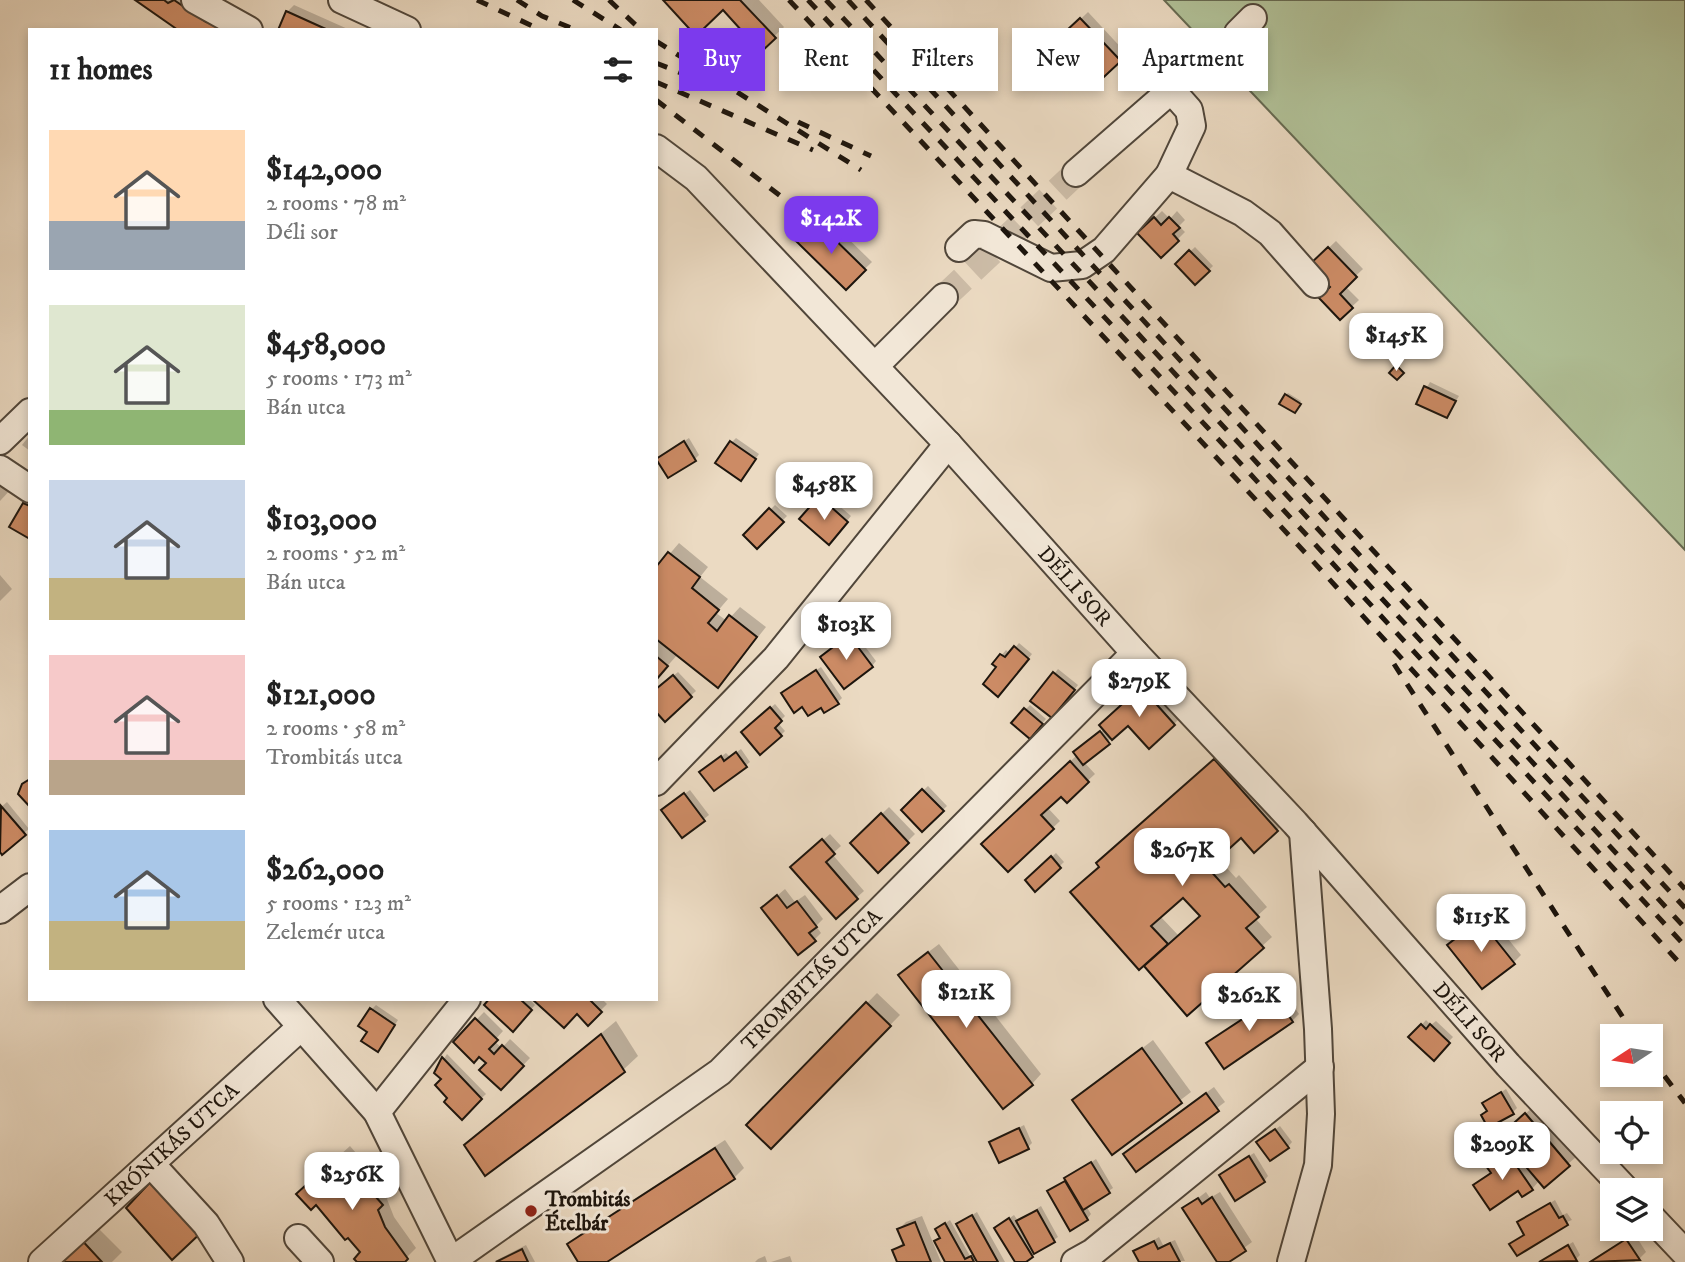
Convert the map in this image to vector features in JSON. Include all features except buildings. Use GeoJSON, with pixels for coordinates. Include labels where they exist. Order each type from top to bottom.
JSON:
{"type":"FeatureCollection","features":[{"type":"Feature","properties":{"kind":"street"},"geometry":{"type":"LineString","coordinates":[[195,0],[245,28]]}},
{"type":"Feature","properties":{"kind":"street"},"geometry":{"type":"LineString","coordinates":[[342,0],[403,28]]}},
{"type":"Feature","properties":{"kind":"street"},"geometry":{"type":"LineString","coordinates":[[959,248],[974,234],[984,235],[1051,268],[1082,265],[1104,250],[1169,175],[1192,126],[1189,110],[1172,91]]}},
{"type":"Feature","properties":{"kind":"street"},"geometry":{"type":"LineString","coordinates":[[1076,173],[1161,99]]}},
{"type":"Feature","properties":{"kind":"street","name":"DÉLI SOR"},"geometry":{"type":"LineString","coordinates":[[658,150],[696,178],[948,444],[1135,653],[1303,832],[1508,1065],[1615,1178]]}},
{"type":"Feature","properties":{"kind":"street"},"geometry":{"type":"LineString","coordinates":[[1169,175],[1243,213],[1269,233],[1315,284]]}},
{"type":"Feature","properties":{"kind":"street"},"geometry":{"type":"LineString","coordinates":[[875,366],[944,297]]}},
{"type":"Feature","properties":{"kind":"street"},"geometry":{"type":"LineString","coordinates":[[0,441],[28,414]]}},
{"type":"Feature","properties":{"kind":"street"},"geometry":{"type":"LineString","coordinates":[[658,780],[776,658],[948,444]]}},
{"type":"Feature","properties":{"kind":"street"},"geometry":{"type":"LineString","coordinates":[[0,469],[28,488]]}},
{"type":"Feature","properties":{"kind":"street","name":"TROMBITÁS UTCA"},"geometry":{"type":"LineString","coordinates":[[451,1262],[720,1072],[1135,653]]}},
{"type":"Feature","properties":{"kind":"street"},"geometry":{"type":"LineString","coordinates":[[1291,1262],[1318,1165],[1320,1067],[1303,832]]}},
{"type":"Feature","properties":{"kind":"street"},"geometry":{"type":"LineString","coordinates":[[0,910],[28,889]]}},
{"type":"Feature","properties":{"kind":"street"},"geometry":{"type":"LineString","coordinates":[[279,1001],[377,1112],[451,1262]]}},
{"type":"Feature","properties":{"kind":"street"},"geometry":{"type":"LineString","coordinates":[[377,1112],[465,1001]]}},
{"type":"Feature","properties":{"kind":"street","name":"KRÓNIKÁS UTCA"},"geometry":{"type":"LineString","coordinates":[[42,1262],[302,1027]]}},
{"type":"Feature","properties":{"kind":"street"},"geometry":{"type":"LineString","coordinates":[[1075,1262],[1093,1252],[1320,1067]]}},
{"type":"Feature","properties":{"kind":"street"},"geometry":{"type":"LineString","coordinates":[[150,1164],[206,1224],[230,1262]]}},
{"type":"Feature","properties":{"kind":"street"},"geometry":{"type":"LineString","coordinates":[[1663,1229],[1685,1252]]}},
{"type":"Feature","properties":{"kind":"street"},"geometry":{"type":"LineString","coordinates":[[298,1238],[320,1262]]}},
{"type":"Feature","properties":{"kind":"green space"},"geometry":{"type":"Polygon","coordinates":[[[1164,0],[1685,0],[1685,550],[1250,91],[1268,91],[1268,28],[1190,28],[1164,0]]]}},
{"type":"Feature","properties":{"kind":"tunnel"},"geometry":{"type":"LineString","coordinates":[[1161,99],[1170,91]]}},
{"type":"Feature","properties":{"kind":"tunnel"},"geometry":{"type":"LineString","coordinates":[[944,297],[1076,173]]}},
{"type":"Feature","properties":{"kind":"railway"},"geometry":{"type":"LineString","coordinates":[[477,0],[537,28]]}},
{"type":"Feature","properties":{"kind":"railway"},"geometry":{"type":"LineString","coordinates":[[517,0],[542,16],[571,28]]}},
{"type":"Feature","properties":{"kind":"railway"},"geometry":{"type":"LineString","coordinates":[[573,0],[618,28]]}},
{"type":"Feature","properties":{"kind":"railway"},"geometry":{"type":"LineString","coordinates":[[609,0],[639,28]]}},
{"type":"Feature","properties":{"kind":"railway"},"geometry":{"type":"LineString","coordinates":[[789,0],[1299,546],[1685,969]]}},
{"type":"Feature","properties":{"kind":"railway"},"geometry":{"type":"LineString","coordinates":[[808,0],[1207,427],[1685,946]]}},
{"type":"Feature","properties":{"kind":"railway"},"geometry":{"type":"LineString","coordinates":[[826,0],[1131,326],[1685,928]]}},
{"type":"Feature","properties":{"kind":"railway"},"geometry":{"type":"LineString","coordinates":[[848,0],[1685,908]]}},
{"type":"Feature","properties":{"kind":"railway"},"geometry":{"type":"LineString","coordinates":[[866,0],[1685,889]]}},
{"type":"Feature","properties":{"kind":"railway"},"geometry":{"type":"LineString","coordinates":[[658,42],[861,170]]}},
{"type":"Feature","properties":{"kind":"railway"},"geometry":{"type":"LineString","coordinates":[[658,64],[679,72]]}},
{"type":"Feature","properties":{"kind":"railway"},"geometry":{"type":"LineString","coordinates":[[658,83],[813,150]]}},
{"type":"Feature","properties":{"kind":"railway"},"geometry":{"type":"LineString","coordinates":[[658,102],[809,218]]}},
{"type":"Feature","properties":{"kind":"railway"},"geometry":{"type":"LineString","coordinates":[[798,122],[871,156]]}},
{"type":"Feature","properties":{"kind":"railway"},"geometry":{"type":"LineString","coordinates":[[1394,664],[1627,1024]]}},
{"type":"Feature","properties":{"kind":"railway"},"geometry":{"type":"LineString","coordinates":[[1663,1074],[1685,1103]]}},
{"type":"Feature","properties":{"kind":"place","name":"Trombitás Ételbár"},"geometry":{"type":"Point","coordinates":[531,1211]}}]}
